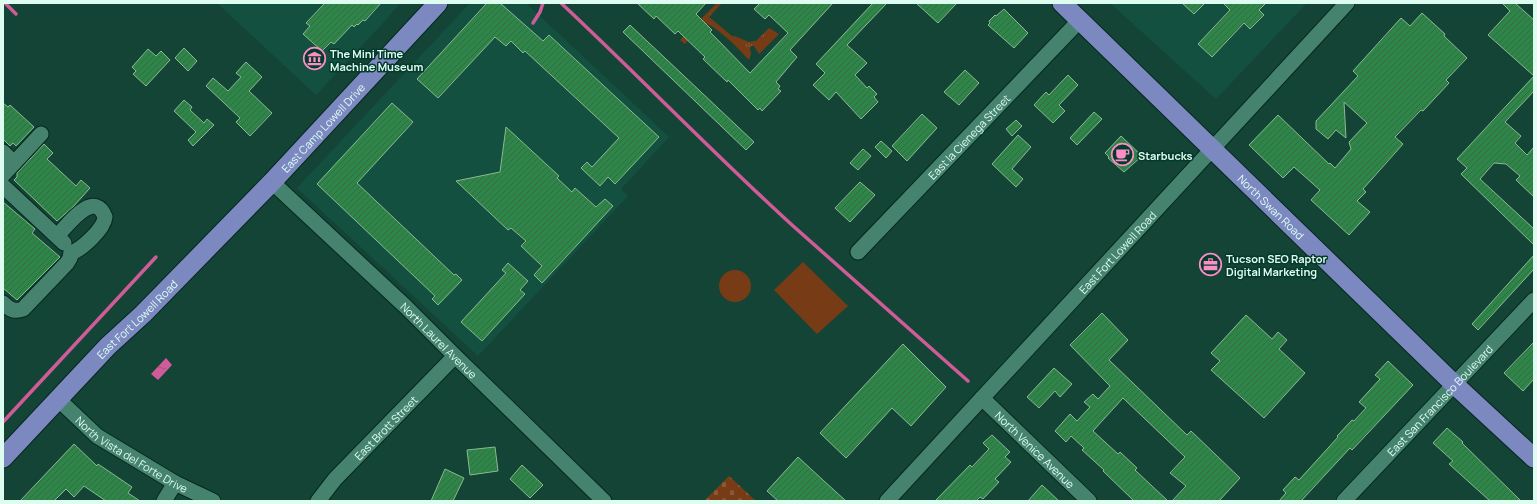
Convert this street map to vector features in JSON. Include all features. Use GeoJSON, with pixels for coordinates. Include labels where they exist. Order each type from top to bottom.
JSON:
{"type":"FeatureCollection","features":[{"type":"Feature","properties":{"kind":"main road","name":"East Camp Lowell Drive"},"geometry":{"type":"LineString","coordinates":[[272,182],[438,3]]}},
{"type":"Feature","properties":{"kind":"main road","name":"North Swan Road"},"geometry":{"type":"LineString","coordinates":[[1062,3],[1455,385],[1534,458]]}},
{"type":"Feature","properties":{"kind":"main road","name":"East Fort Lowell Road"},"geometry":{"type":"LineString","coordinates":[[3,458],[108,346],[143,314],[272,182]]}},
{"type":"Feature","properties":{"kind":"street","name":"East Fort Lowell Road"},"geometry":{"type":"LineString","coordinates":[[887,501],[1347,3]]}},
{"type":"Feature","properties":{"kind":"street","name":"East la Cienega Street"},"geometry":{"type":"LineString","coordinates":[[858,252],[1080,20]]}},
{"type":"Feature","properties":{"kind":"street"},"geometry":{"type":"LineString","coordinates":[[3,175],[41,134]]}},
{"type":"Feature","properties":{"kind":"street"},"geometry":{"type":"LineString","coordinates":[[3,152],[14,163]]}},
{"type":"Feature","properties":{"kind":"street","name":"North Laurel Avenue"},"geometry":{"type":"LineString","coordinates":[[272,182],[406,307],[604,501]]}},
{"type":"Feature","properties":{"kind":"street"},"geometry":{"type":"LineString","coordinates":[[3,186],[57,236],[69,248],[71,253],[67,263],[38,295],[17,314],[3,303]]}},
{"type":"Feature","properties":{"kind":"street"},"geometry":{"type":"LineString","coordinates":[[57,236],[84,208],[93,206],[100,209],[105,217],[103,225],[83,247],[71,253]]}},
{"type":"Feature","properties":{"kind":"street","name":"East San Francisco Boulevard"},"geometry":{"type":"LineString","coordinates":[[1344,501],[1534,300]]}},
{"type":"Feature","properties":{"kind":"street","name":"East Brott Street"},"geometry":{"type":"LineString","coordinates":[[318,501],[335,479],[455,356]]}},
{"type":"Feature","properties":{"kind":"street","name":"North Venice Avenue"},"geometry":{"type":"LineString","coordinates":[[982,398],[1089,501]]}},
{"type":"Feature","properties":{"kind":"street","name":"North Vista del Forte Drive"},"geometry":{"type":"LineString","coordinates":[[58,399],[97,436],[175,483],[212,501]]}},
{"type":"Feature","properties":{"kind":"street"},"geometry":{"type":"LineString","coordinates":[[164,501],[175,483]]}},
{"type":"Feature","properties":{"kind":"shaded area","name":"The Mini Time Machine Museum"},"geometry":{"type":"Polygon","coordinates":[[[217,3],[400,3],[316,95],[217,3]]]}},
{"type":"Feature","properties":{"kind":"shaded area"},"geometry":{"type":"Polygon","coordinates":[[[470,3],[526,3],[669,137],[621,189],[628,196],[478,356],[297,188],[470,3]]]}},
{"type":"Feature","properties":{"kind":"shaded area"},"geometry":{"type":"Polygon","coordinates":[[[1110,3],[1307,3],[1216,99],[1110,3]]]}},
{"type":"Feature","properties":{"kind":"green space"},"geometry":{"type":"Polygon","coordinates":[[[717,3],[722,3],[709,17],[732,36],[749,42],[756,41],[769,28],[779,34],[759,54],[754,46],[751,46],[749,60],[734,44],[715,28],[704,23],[685,44],[680,40],[717,3]]]}},
{"type":"Feature","properties":{"kind":"green space"},"geometry":{"type":"Polygon","coordinates":[[[803,262],[848,306],[817,334],[774,290],[803,262]]]}},
{"type":"Feature","properties":{"kind":"green space"},"geometry":{"type":"Polygon","coordinates":[[[735,270],[746,275],[751,286],[746,297],[735,302],[724,297],[719,286],[724,275],[735,270]]]}},
{"type":"Feature","properties":{"kind":"green space"},"geometry":{"type":"Polygon","coordinates":[[[729,476],[756,501],[704,501],[729,476]]]}},
{"type":"Feature","properties":{"kind":"water"},"geometry":{"type":"Polygon","coordinates":[[[166,358],[172,365],[158,380],[151,374],[166,358]]]}},
{"type":"Feature","properties":{"kind":"building"},"geometry":{"type":"Polygon","coordinates":[[[325,3],[381,3],[365,21],[363,20],[354,27],[352,25],[334,44],[331,42],[322,51],[303,34],[310,26],[306,23],[325,3]]]}},
{"type":"Feature","properties":{"kind":"building"},"geometry":{"type":"Polygon","coordinates":[[[487,3],[500,3],[543,41],[549,35],[659,137],[615,184],[608,177],[600,186],[581,168],[587,162],[592,167],[619,138],[525,51],[523,53],[511,41],[506,46],[495,37],[438,98],[417,79],[487,3]]]}},
{"type":"Feature","properties":{"kind":"building"},"geometry":{"type":"Polygon","coordinates":[[[637,3],[706,3],[696,14],[712,30],[710,32],[750,73],[788,33],[769,15],[765,19],[754,9],[760,3],[833,3],[790,50],[797,57],[776,82],[780,86],[778,89],[781,91],[762,111],[760,108],[758,110],[728,80],[727,82],[703,59],[705,57],[678,31],[675,34],[656,16],[654,19],[637,3]]]}},
{"type":"Feature","properties":{"kind":"building"},"geometry":{"type":"Polygon","coordinates":[[[873,3],[887,3],[847,45],[867,63],[855,75],[867,88],[869,86],[877,94],[874,97],[878,102],[861,119],[836,92],[829,100],[813,85],[825,73],[816,64],[873,3]]]}},
{"type":"Feature","properties":{"kind":"building"},"geometry":{"type":"Polygon","coordinates":[[[916,3],[957,3],[938,23],[916,3]]]}},
{"type":"Feature","properties":{"kind":"building"},"geometry":{"type":"Polygon","coordinates":[[[1182,3],[1205,3],[1194,14],[1182,3]]]}},
{"type":"Feature","properties":{"kind":"building"},"geometry":{"type":"Polygon","coordinates":[[[1223,3],[1266,3],[1259,10],[1264,15],[1250,29],[1244,23],[1212,57],[1198,44],[1230,10],[1223,3]]]}},
{"type":"Feature","properties":{"kind":"building"},"geometry":{"type":"Polygon","coordinates":[[[1502,3],[1515,3],[1534,20],[1534,76],[1488,35],[1510,11],[1502,3]]]}},
{"type":"Feature","properties":{"kind":"building"},"geometry":{"type":"Polygon","coordinates":[[[1004,9],[1028,33],[1014,48],[988,25],[990,23],[989,21],[995,15],[996,16],[1004,9]]]}},
{"type":"Feature","properties":{"kind":"building"},"geometry":{"type":"Polygon","coordinates":[[[1422,13],[1445,34],[1444,36],[1467,58],[1446,80],[1449,83],[1423,111],[1421,110],[1395,137],[1403,144],[1363,189],[1366,192],[1357,201],[1370,212],[1349,235],[1311,200],[1320,190],[1294,167],[1283,178],[1249,145],[1278,115],[1335,168],[1351,149],[1349,142],[1367,123],[1344,102],[1346,138],[1336,130],[1328,139],[1316,129],[1316,121],[1358,76],[1353,71],[1401,18],[1410,26],[1422,13]]]}},
{"type":"Feature","properties":{"kind":"building"},"geometry":{"type":"Polygon","coordinates":[[[630,25],[754,142],[746,150],[623,32],[630,25]]]}},
{"type":"Feature","properties":{"kind":"building"},"geometry":{"type":"Polygon","coordinates":[[[184,48],[197,61],[188,71],[175,58],[184,48]]]}},
{"type":"Feature","properties":{"kind":"building"},"geometry":{"type":"Polygon","coordinates":[[[148,49],[156,56],[161,51],[170,60],[146,86],[133,74],[136,71],[132,67],[148,49]]]}},
{"type":"Feature","properties":{"kind":"building"},"geometry":{"type":"Polygon","coordinates":[[[246,62],[262,77],[249,91],[272,113],[250,136],[236,122],[240,118],[206,86],[213,78],[228,91],[241,77],[236,73],[246,62]]]}},
{"type":"Feature","properties":{"kind":"building"},"geometry":{"type":"Polygon","coordinates":[[[965,70],[979,83],[959,105],[944,92],[965,70]]]}},
{"type":"Feature","properties":{"kind":"building"},"geometry":{"type":"Polygon","coordinates":[[[1068,75],[1078,85],[1059,105],[1065,111],[1053,123],[1034,105],[1046,92],[1049,95],[1068,75]]]}},
{"type":"Feature","properties":{"kind":"building"},"geometry":{"type":"Polygon","coordinates":[[[1534,76],[1534,91],[1505,122],[1521,136],[1515,143],[1527,155],[1534,147],[1534,197],[1516,180],[1520,176],[1506,164],[1494,163],[1480,179],[1534,229],[1534,245],[1461,174],[1467,168],[1457,159],[1534,76]]]}},
{"type":"Feature","properties":{"kind":"building"},"geometry":{"type":"Polygon","coordinates":[[[184,100],[192,107],[190,110],[204,123],[207,119],[214,125],[193,146],[188,140],[196,132],[174,111],[184,100]]]}},
{"type":"Feature","properties":{"kind":"building"},"geometry":{"type":"Polygon","coordinates":[[[3,103],[8,107],[10,105],[34,127],[16,146],[13,143],[10,146],[3,139],[3,103]]]}},
{"type":"Feature","properties":{"kind":"building"},"geometry":{"type":"Polygon","coordinates":[[[392,103],[413,122],[357,183],[454,275],[456,274],[462,280],[438,305],[432,299],[435,296],[317,184],[392,103]]]}},
{"type":"Feature","properties":{"kind":"building"},"geometry":{"type":"Polygon","coordinates":[[[1094,112],[1102,119],[1077,145],[1070,138],[1094,112]]]}},
{"type":"Feature","properties":{"kind":"building"},"geometry":{"type":"Polygon","coordinates":[[[922,114],[937,128],[907,161],[892,146],[922,114]]]}},
{"type":"Feature","properties":{"kind":"building"},"geometry":{"type":"Polygon","coordinates":[[[1016,120],[1022,126],[1012,136],[1006,129],[1016,120]]]}},
{"type":"Feature","properties":{"kind":"building"},"geometry":{"type":"Polygon","coordinates":[[[506,127],[559,176],[557,178],[572,192],[575,188],[596,207],[605,199],[613,206],[542,283],[534,275],[542,266],[521,246],[526,241],[511,228],[508,230],[456,181],[500,172],[506,127]]]}},
{"type":"Feature","properties":{"kind":"building"},"geometry":{"type":"Polygon","coordinates":[[[1018,135],[1031,147],[1012,169],[1023,179],[1016,187],[992,164],[1018,135]]]}},
{"type":"Feature","properties":{"kind":"building","name":"Starbucks"},"geometry":{"type":"Polygon","coordinates":[[[1121,136],[1142,156],[1124,172],[1108,158],[1109,157],[1105,153],[1121,136]]]}},
{"type":"Feature","properties":{"kind":"building"},"geometry":{"type":"Polygon","coordinates":[[[881,141],[892,151],[886,158],[875,147],[881,141]]]}},
{"type":"Feature","properties":{"kind":"building"},"geometry":{"type":"Polygon","coordinates":[[[44,144],[53,153],[47,159],[76,186],[81,180],[90,188],[73,207],[57,221],[14,180],[17,177],[17,173],[44,144]]]}},
{"type":"Feature","properties":{"kind":"building"},"geometry":{"type":"Polygon","coordinates":[[[863,149],[871,156],[858,170],[850,163],[863,149]]]}},
{"type":"Feature","properties":{"kind":"building"},"geometry":{"type":"Polygon","coordinates":[[[860,182],[875,195],[850,222],[835,208],[860,182]]]}},
{"type":"Feature","properties":{"kind":"building"},"geometry":{"type":"Polygon","coordinates":[[[3,202],[35,229],[32,233],[60,257],[17,300],[3,288],[3,202]]]}},
{"type":"Feature","properties":{"kind":"building"},"geometry":{"type":"Polygon","coordinates":[[[1534,255],[1534,269],[1478,330],[1472,324],[1534,255]]]}},
{"type":"Feature","properties":{"kind":"building"},"geometry":{"type":"Polygon","coordinates":[[[508,263],[528,281],[520,290],[525,294],[482,341],[461,322],[506,273],[502,270],[508,263]]]}},
{"type":"Feature","properties":{"kind":"building"},"geometry":{"type":"Polygon","coordinates":[[[1102,313],[1128,340],[1109,360],[1187,435],[1191,431],[1240,478],[1219,501],[1172,501],[1186,486],[1170,473],[1185,457],[1123,398],[1093,431],[1118,454],[1120,452],[1137,468],[1135,470],[1168,501],[1134,501],[1082,450],[1084,448],[1071,436],[1066,442],[1055,431],[1070,414],[1077,421],[1090,407],[1084,402],[1093,394],[1098,399],[1110,386],[1070,345],[1102,313]]]}},
{"type":"Feature","properties":{"kind":"building"},"geometry":{"type":"Polygon","coordinates":[[[1246,315],[1272,339],[1278,332],[1287,340],[1279,349],[1305,373],[1264,418],[1211,370],[1220,361],[1211,353],[1246,315]]]}},
{"type":"Feature","properties":{"kind":"building"},"geometry":{"type":"Polygon","coordinates":[[[1534,342],[1534,379],[1523,391],[1504,373],[1534,342]]]}},
{"type":"Feature","properties":{"kind":"building"},"geometry":{"type":"Polygon","coordinates":[[[903,344],[946,387],[911,426],[892,408],[846,458],[820,433],[903,344]]]}},
{"type":"Feature","properties":{"kind":"building"},"geometry":{"type":"Polygon","coordinates":[[[1388,361],[1413,385],[1352,450],[1350,448],[1301,501],[1279,501],[1286,493],[1283,490],[1295,477],[1299,480],[1338,437],[1337,436],[1366,408],[1359,402],[1380,379],[1375,375],[1388,361]]]}},
{"type":"Feature","properties":{"kind":"building"},"geometry":{"type":"Polygon","coordinates":[[[1054,368],[1072,384],[1060,397],[1055,391],[1039,408],[1027,397],[1054,368]]]}},
{"type":"Feature","properties":{"kind":"building"},"geometry":{"type":"Polygon","coordinates":[[[1447,428],[1463,442],[1462,443],[1521,501],[1490,501],[1449,464],[1453,461],[1433,443],[1447,428]]]}},
{"type":"Feature","properties":{"kind":"building"},"geometry":{"type":"Polygon","coordinates":[[[992,435],[1010,452],[1005,457],[1011,462],[995,479],[999,482],[983,499],[980,497],[976,501],[935,501],[970,465],[972,467],[989,449],[983,443],[992,435]]]}},
{"type":"Feature","properties":{"kind":"building"},"geometry":{"type":"Polygon","coordinates":[[[74,444],[97,466],[98,464],[132,487],[128,493],[140,501],[106,501],[84,486],[74,497],[66,489],[54,501],[20,501],[74,444]]]}},
{"type":"Feature","properties":{"kind":"building"},"geometry":{"type":"Polygon","coordinates":[[[495,447],[498,471],[470,475],[467,450],[495,447]]]}},
{"type":"Feature","properties":{"kind":"building"},"geometry":{"type":"Polygon","coordinates":[[[798,457],[846,501],[778,501],[767,491],[798,457]]]}},
{"type":"Feature","properties":{"kind":"building"},"geometry":{"type":"Polygon","coordinates":[[[522,465],[543,485],[530,498],[510,479],[522,465]]]}},
{"type":"Feature","properties":{"kind":"building"},"geometry":{"type":"Polygon","coordinates":[[[445,469],[464,478],[453,501],[431,501],[445,469]]]}},
{"type":"Feature","properties":{"kind":"building"},"geometry":{"type":"Polygon","coordinates":[[[1042,485],[1059,501],[1028,501],[1042,485]]]}},
{"type":"Feature","properties":{"kind":"waterway"},"geometry":{"type":"LineString","coordinates":[[5,3],[16,14]]}},
{"type":"Feature","properties":{"kind":"waterway"},"geometry":{"type":"LineString","coordinates":[[533,23],[540,12],[543,3]]}},
{"type":"Feature","properties":{"kind":"waterway"},"geometry":{"type":"LineString","coordinates":[[561,3],[763,198],[968,381]]}},
{"type":"Feature","properties":{"kind":"waterway"},"geometry":{"type":"LineString","coordinates":[[3,422],[156,257]]}},
{"type":"Feature","properties":{"kind":"place","name":"The Mini Time Machine Museum"},"geometry":{"type":"Point","coordinates":[314,59]}},
{"type":"Feature","properties":{"kind":"place","name":"Starbucks"},"geometry":{"type":"Point","coordinates":[1123,155]}},
{"type":"Feature","properties":{"kind":"place","name":"Tucson SEO Raptor Digital Marketing"},"geometry":{"type":"Point","coordinates":[1210,264]}}]}
